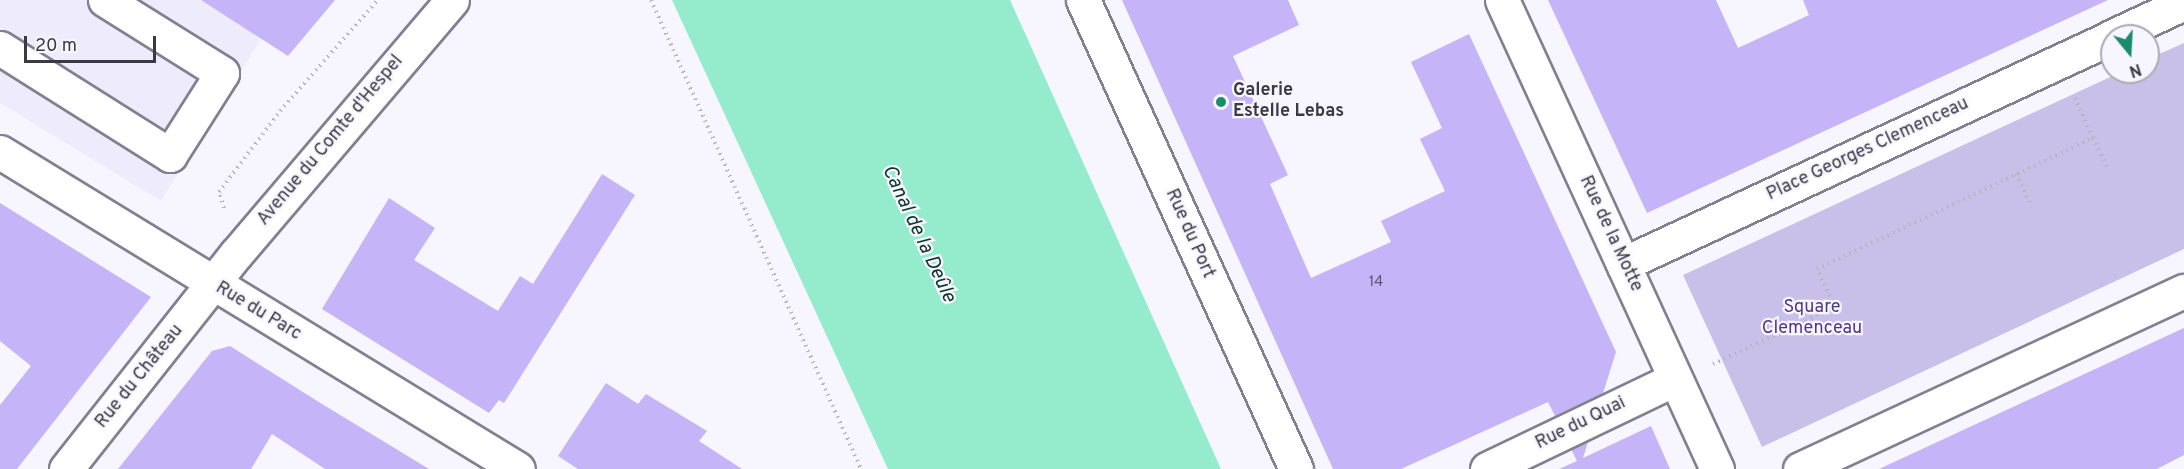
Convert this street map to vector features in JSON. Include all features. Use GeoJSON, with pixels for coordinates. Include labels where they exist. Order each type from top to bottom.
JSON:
{"type":"FeatureCollection","features":[{"type":"Feature","properties":{"kind":"street"},"geometry":{"type":"LineString","coordinates":[[0,48],[170,156],[222,74],[105,0]]}},
{"type":"Feature","properties":{"kind":"street","name":"Avenue du Comte d'Hespel"},"geometry":{"type":"LineString","coordinates":[[213,284],[452,0]]}},
{"type":"Feature","properties":{"kind":"street","name":"Rue du Port"},"geometry":{"type":"LineString","coordinates":[[1083,0],[1296,469]]}},
{"type":"Feature","properties":{"kind":"street","name":"Rue de la Motte"},"geometry":{"type":"LineString","coordinates":[[1502,0],[1717,469]]}},
{"type":"Feature","properties":{"kind":"street","name":"Place Georges Clemenceau"},"geometry":{"type":"LineString","coordinates":[[2139,24],[2184,3]]}},
{"type":"Feature","properties":{"kind":"street","name":"Place Georges Clemenceau"},"geometry":{"type":"LineString","coordinates":[[1623,264],[2100,42]]}},
{"type":"Feature","properties":{"kind":"street","name":"Rue du Parc"},"geometry":{"type":"LineString","coordinates":[[0,152],[518,469]]}},
{"type":"Feature","properties":{"kind":"street","name":"Rue du Château"},"geometry":{"type":"LineString","coordinates":[[66,469],[213,284]]}},
{"type":"Feature","properties":{"kind":"street"},"geometry":{"type":"LineString","coordinates":[[1800,469],[2184,291]]}},
{"type":"Feature","properties":{"kind":"street","name":"Rue du Quai"},"geometry":{"type":"LineString","coordinates":[[1487,469],[1676,379]]}},
{"type":"Feature","properties":{"kind":"path"},"geometry":{"type":"LineString","coordinates":[[236,254],[219,192],[279,111],[378,0]]}},
{"type":"Feature","properties":{"kind":"path"},"geometry":{"type":"LineString","coordinates":[[651,0],[861,469]]}},
{"type":"Feature","properties":{"kind":"path"},"geometry":{"type":"LineString","coordinates":[[2070,88],[2107,167]]}},
{"type":"Feature","properties":{"kind":"path"},"geometry":{"type":"LineString","coordinates":[[1712,365],[1835,307],[1817,269],[2094,138]]}},
{"type":"Feature","properties":{"kind":"path"},"geometry":{"type":"LineString","coordinates":[[2016,174],[2030,203]]}},
{"type":"Feature","properties":{"kind":"shaded area"},"geometry":{"type":"Polygon","coordinates":[[[0,0],[335,0],[261,39],[161,201],[0,103],[0,0]]]}},
{"type":"Feature","properties":{"kind":"green space","name":"Square Clemenceau"},"geometry":{"type":"Polygon","coordinates":[[[2184,43],[2184,249],[1762,447],[1683,275],[2100,82],[2100,84],[2160,84],[2160,54],[2184,43]]]}},
{"type":"Feature","properties":{"kind":"water","name":"Canal de la Deûle"},"geometry":{"type":"Polygon","coordinates":[[[672,0],[1010,0],[1221,469],[888,469],[672,0]]]}},
{"type":"Feature","properties":{"kind":"building"},"geometry":{"type":"Polygon","coordinates":[[[201,0],[335,0],[288,56],[201,0]]]}},
{"type":"Feature","properties":{"kind":"building"},"geometry":{"type":"Polygon","coordinates":[[[1122,0],[1288,0],[1299,25],[1233,56],[1288,175],[1270,184],[1311,278],[1391,242],[1381,221],[1445,191],[1420,139],[1442,128],[1411,62],[1469,34],[1616,352],[1603,393],[1555,416],[1548,402],[1401,469],[1333,469],[1122,0]]]}},
{"type":"Feature","properties":{"kind":"building"},"geometry":{"type":"Polygon","coordinates":[[[1548,0],[1716,0],[1738,48],[1809,15],[1803,0],[2108,0],[1647,213],[1548,0]]]}},
{"type":"Feature","properties":{"kind":"building"},"geometry":{"type":"Polygon","coordinates":[[[602,174],[635,195],[504,403],[499,400],[489,413],[322,309],[389,198],[435,228],[414,260],[498,311],[520,276],[533,284],[602,174]]]}},
{"type":"Feature","properties":{"kind":"building"},"geometry":{"type":"Polygon","coordinates":[[[0,203],[151,297],[17,469],[0,469],[0,405],[31,366],[0,341],[0,203]]]}},
{"type":"Feature","properties":{"kind":"building"},"geometry":{"type":"Polygon","coordinates":[[[2184,328],[2184,455],[2157,469],[1879,469],[2184,328]]]}},
{"type":"Feature","properties":{"kind":"building"},"geometry":{"type":"Polygon","coordinates":[[[230,346],[429,469],[325,469],[272,434],[251,469],[118,469],[212,351],[230,346]]]}},
{"type":"Feature","properties":{"kind":"building"},"geometry":{"type":"Polygon","coordinates":[[[606,383],[638,404],[646,394],[707,431],[699,441],[742,469],[578,469],[558,456],[606,383]]]}},
{"type":"Feature","properties":{"kind":"building"},"geometry":{"type":"Polygon","coordinates":[[[1651,426],[1670,469],[1559,469],[1577,461],[1571,449],[1588,442],[1583,458],[1651,426]]]}},
{"type":"Feature","properties":{"kind":"place","name":"Galerie Estelle Lebas"},"geometry":{"type":"Point","coordinates":[1221,102]}}]}
